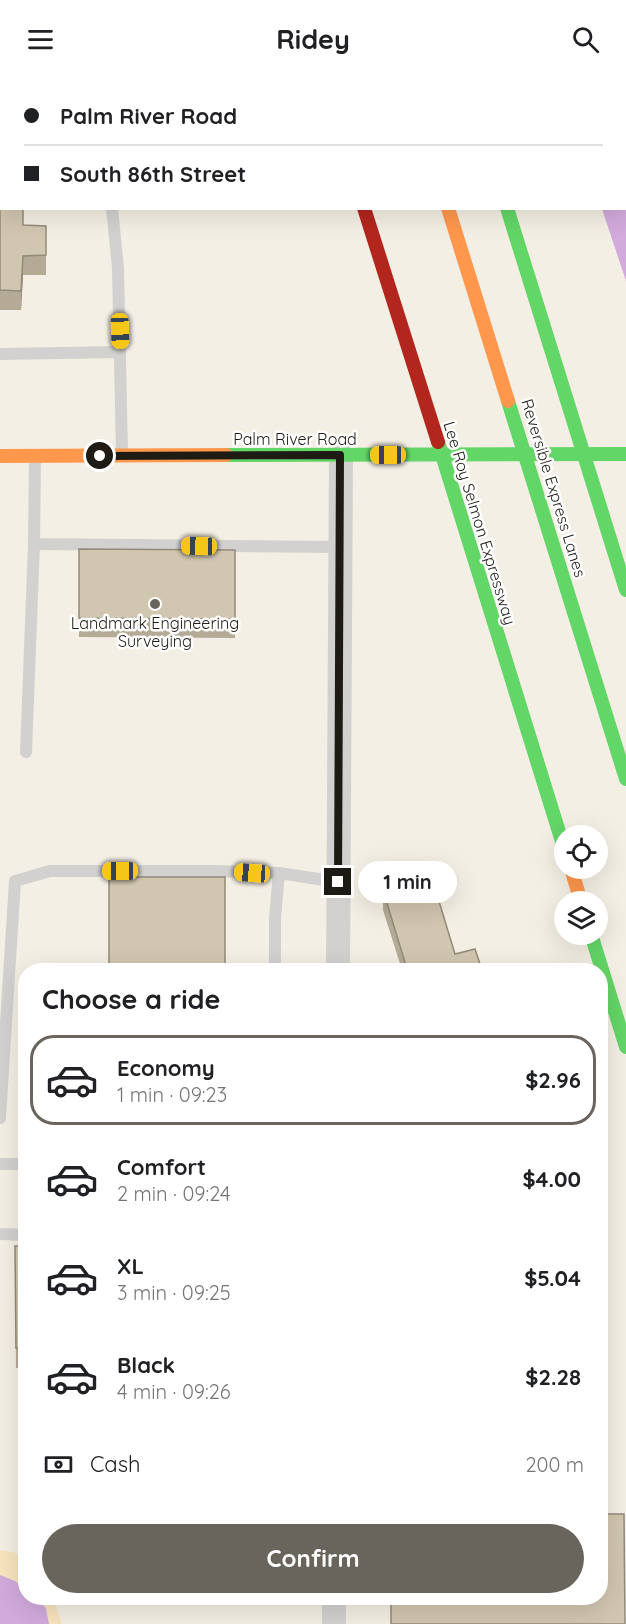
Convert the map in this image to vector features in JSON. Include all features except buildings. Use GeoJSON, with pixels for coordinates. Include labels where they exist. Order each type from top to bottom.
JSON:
{"type":"FeatureCollection","features":[{"type":"Feature","properties":{"kind":"main road","name":"Lee Roy Selmon Expressway"},"geometry":{"type":"LineString","coordinates":[[365,210],[557,825]]}},
{"type":"Feature","properties":{"kind":"main road","name":"Reversible Express Lanes"},"geometry":{"type":"LineString","coordinates":[[449,210],[626,779]]}},
{"type":"Feature","properties":{"kind":"main road"},"geometry":{"type":"LineString","coordinates":[[508,210],[626,590]]}},
{"type":"Feature","properties":{"kind":"main road","name":"Palm River Road"},"geometry":{"type":"LineString","coordinates":[[0,456],[626,454]]}},
{"type":"Feature","properties":{"kind":"main road"},"geometry":{"type":"LineString","coordinates":[[594,945],[600,963]]}},
{"type":"Feature","properties":{"kind":"main road"},"geometry":{"type":"LineString","coordinates":[[608,989],[626,1047]]}},
{"type":"Feature","properties":{"kind":"street"},"geometry":{"type":"LineString","coordinates":[[338,963],[340,455]]}},
{"type":"Feature","properties":{"kind":"street"},"geometry":{"type":"LineString","coordinates":[[334,1605],[334,1624]]}},
{"type":"Feature","properties":{"kind":"lane"},"geometry":{"type":"LineString","coordinates":[[112,210],[118,268],[122,456]]}},
{"type":"Feature","properties":{"kind":"lane"},"geometry":{"type":"LineString","coordinates":[[0,354],[120,352]]}},
{"type":"Feature","properties":{"kind":"lane"},"geometry":{"type":"LineString","coordinates":[[26,752],[35,456]]}},
{"type":"Feature","properties":{"kind":"lane"},"geometry":{"type":"LineString","coordinates":[[34,544],[340,547]]}},
{"type":"Feature","properties":{"kind":"lane"},"geometry":{"type":"LineString","coordinates":[[0,1119],[15,880],[50,871],[213,871],[279,873],[338,882]]}},
{"type":"Feature","properties":{"kind":"lane"},"geometry":{"type":"LineString","coordinates":[[275,963],[275,918],[279,873]]}},
{"type":"Feature","properties":{"kind":"lane"},"geometry":{"type":"LineString","coordinates":[[0,1164],[18,1164]]}},
{"type":"Feature","properties":{"kind":"lane"},"geometry":{"type":"LineString","coordinates":[[0,1234],[18,1235]]}},
{"type":"Feature","properties":{"kind":"shaded area"},"geometry":{"type":"Polygon","coordinates":[[[602,210],[626,210],[626,281],[602,210]]]}},
{"type":"Feature","properties":{"kind":"shaded area"},"geometry":{"type":"Polygon","coordinates":[[[0,1550],[18,1555],[18,1583],[0,1575],[0,1550]]]}},
{"type":"Feature","properties":{"kind":"shaded area"},"geometry":{"type":"Polygon","coordinates":[[[0,1575],[18,1583],[18,1605],[43,1605],[46,1608],[49,1624],[0,1624],[0,1575]]]}},
{"type":"Feature","properties":{"kind":"shaded area"},"geometry":{"type":"Polygon","coordinates":[[[43,1605],[55,1605],[62,1624],[49,1624],[46,1608],[43,1605]]]}},
{"type":"Feature","properties":{"kind":"traffic: fast"},"geometry":{"type":"LineString","coordinates":[[508,210],[626,590]]}},
{"type":"Feature","properties":{"kind":"traffic: fast"},"geometry":{"type":"LineString","coordinates":[[508,401],[626,779]]}},
{"type":"Feature","properties":{"kind":"traffic: fast"},"geometry":{"type":"LineString","coordinates":[[438,442],[557,825]]}},
{"type":"Feature","properties":{"kind":"traffic: fast"},"geometry":{"type":"LineString","coordinates":[[226,455],[626,454]]}},
{"type":"Feature","properties":{"kind":"traffic: fast"},"geometry":{"type":"LineString","coordinates":[[594,945],[600,963]]}},
{"type":"Feature","properties":{"kind":"traffic: fast"},"geometry":{"type":"LineString","coordinates":[[608,989],[626,1047]]}},
{"type":"Feature","properties":{"kind":"traffic: slow"},"geometry":{"type":"LineString","coordinates":[[449,210],[508,401]]}},
{"type":"Feature","properties":{"kind":"traffic: slow"},"geometry":{"type":"LineString","coordinates":[[0,456],[226,455]]}},
{"type":"Feature","properties":{"kind":"traffic: slow"},"geometry":{"type":"LineString","coordinates":[[574,879],[578,891]]}},
{"type":"Feature","properties":{"kind":"traffic: jam"},"geometry":{"type":"LineString","coordinates":[[365,210],[438,442]]}},
{"type":"Feature","properties":{"kind":"place","name":"Landmark Engineering Surveying"},"geometry":{"type":"Point","coordinates":[155,604]}},
{"type":"Feature","properties":{"kind":"route"},"geometry":{"type":"LineString","coordinates":[[100,456],[340,455],[338,882]]}}]}
